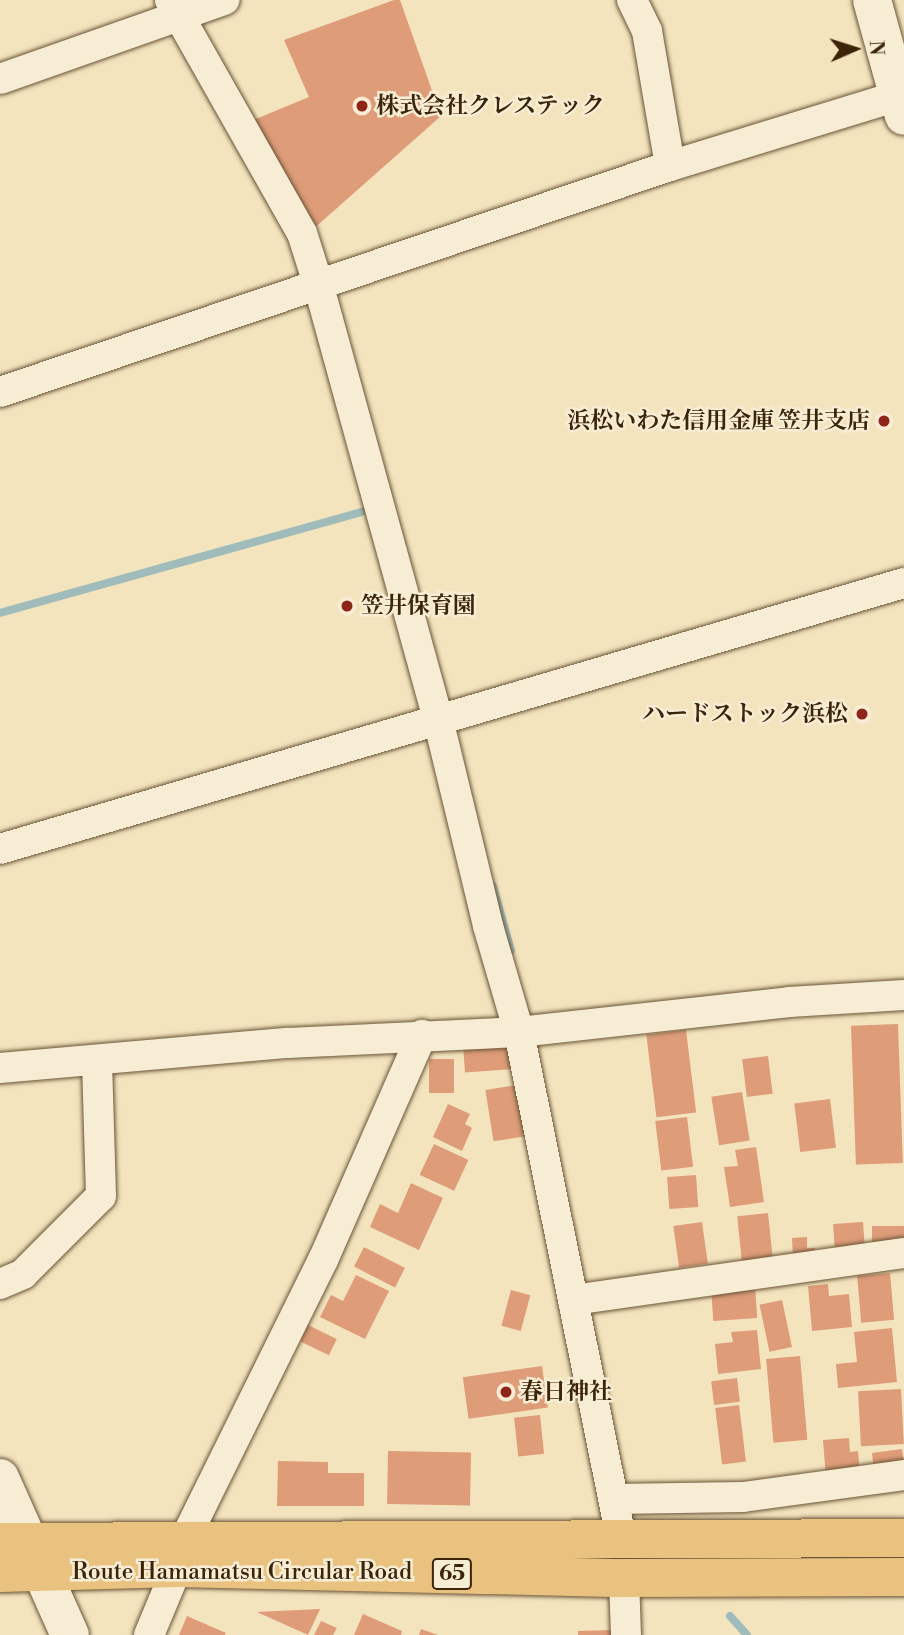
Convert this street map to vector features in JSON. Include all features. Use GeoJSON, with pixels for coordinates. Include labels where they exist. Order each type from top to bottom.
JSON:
{"type":"FeatureCollection","features":[{"type":"Feature","properties":{"kind":"main road","name":"Route Hamamatsu Circular Road"},"geometry":{"type":"LineString","coordinates":[[0,1573],[23,1552],[181,1553],[621,1538],[904,1538]]}},
{"type":"Feature","properties":{"kind":"main road","name":"Route Hamamatsu Circular Road"},"geometry":{"type":"LineString","coordinates":[[181,1553],[624,1578],[904,1577]]}},
{"type":"Feature","properties":{"kind":"street"},"geometry":{"type":"LineString","coordinates":[[0,79],[173,8],[224,0]]}},
{"type":"Feature","properties":{"kind":"street"},"geometry":{"type":"LineString","coordinates":[[632,0],[647,31],[670,166]]}},
{"type":"Feature","properties":{"kind":"street"},"geometry":{"type":"LineString","coordinates":[[0,392],[319,287],[670,166],[901,106],[872,0]]}},
{"type":"Feature","properties":{"kind":"street"},"geometry":{"type":"LineString","coordinates":[[173,8],[302,233],[449,719],[488,926],[519,1032],[584,1298],[621,1538]]}},
{"type":"Feature","properties":{"kind":"street"},"geometry":{"type":"LineString","coordinates":[[0,849],[904,583]]}},
{"type":"Feature","properties":{"kind":"street"},"geometry":{"type":"LineString","coordinates":[[0,1068],[422,1035],[519,1032],[789,1002],[904,995]]}},
{"type":"Feature","properties":{"kind":"street"},"geometry":{"type":"LineString","coordinates":[[149,1635],[181,1553],[323,1261],[422,1035]]}},
{"type":"Feature","properties":{"kind":"street"},"geometry":{"type":"LineString","coordinates":[[0,1283],[23,1274],[101,1196],[97,1060]]}},
{"type":"Feature","properties":{"kind":"street"},"geometry":{"type":"LineString","coordinates":[[584,1298],[904,1253]]}},
{"type":"Feature","properties":{"kind":"street"},"geometry":{"type":"LineString","coordinates":[[614,1499],[743,1497],[904,1475]]}},
{"type":"Feature","properties":{"kind":"street"},"geometry":{"type":"LineString","coordinates":[[0,1478],[23,1552],[70,1635]]}},
{"type":"Feature","properties":{"kind":"street"},"geometry":{"type":"LineString","coordinates":[[624,1578],[626,1635]]}},
{"type":"Feature","properties":{"kind":"building","name":"株式会社クレステック"},"geometry":{"type":"Polygon","coordinates":[[[400,0],[441,116],[311,231],[246,123],[309,97],[284,40],[400,0]]]}},
{"type":"Feature","properties":{"kind":"building"},"geometry":{"type":"Polygon","coordinates":[[[898,1024],[903,1163],[856,1165],[851,1026],[898,1024]]]}},
{"type":"Feature","properties":{"kind":"building"},"geometry":{"type":"Polygon","coordinates":[[[686,1030],[696,1112],[656,1117],[646,1035],[686,1030]]]}},
{"type":"Feature","properties":{"kind":"building"},"geometry":{"type":"Polygon","coordinates":[[[514,1042],[516,1069],[465,1072],[463,1046],[514,1042]]]}},
{"type":"Feature","properties":{"kind":"building"},"geometry":{"type":"Polygon","coordinates":[[[768,1056],[773,1094],[747,1097],[742,1059],[768,1056]]]}},
{"type":"Feature","properties":{"kind":"building"},"geometry":{"type":"Polygon","coordinates":[[[429,1059],[454,1059],[454,1093],[429,1093],[429,1059]]]}},
{"type":"Feature","properties":{"kind":"building"},"geometry":{"type":"Polygon","coordinates":[[[517,1085],[525,1136],[494,1141],[485,1090],[517,1085]]]}},
{"type":"Feature","properties":{"kind":"building"},"geometry":{"type":"Polygon","coordinates":[[[742,1092],[750,1140],[719,1145],[711,1097],[742,1092]]]}},
{"type":"Feature","properties":{"kind":"building"},"geometry":{"type":"Polygon","coordinates":[[[830,1099],[836,1148],[800,1152],[794,1103],[830,1099]]]}},
{"type":"Feature","properties":{"kind":"building"},"geometry":{"type":"Polygon","coordinates":[[[448,1104],[470,1114],[465,1124],[472,1128],[462,1151],[433,1137],[448,1104]]]}},
{"type":"Feature","properties":{"kind":"building"},"geometry":{"type":"Polygon","coordinates":[[[687,1117],[693,1167],[661,1171],[655,1121],[687,1117]]]}},
{"type":"Feature","properties":{"kind":"building"},"geometry":{"type":"Polygon","coordinates":[[[434,1144],[468,1160],[454,1191],[420,1175],[434,1144]]]}},
{"type":"Feature","properties":{"kind":"building"},"geometry":{"type":"Polygon","coordinates":[[[756,1147],[764,1202],[730,1207],[724,1167],[738,1166],[735,1150],[756,1147]]]}},
{"type":"Feature","properties":{"kind":"building"},"geometry":{"type":"Polygon","coordinates":[[[696,1175],[698,1207],[669,1209],[667,1177],[696,1175]]]}},
{"type":"Feature","properties":{"kind":"building"},"geometry":{"type":"Polygon","coordinates":[[[411,1183],[443,1198],[419,1250],[370,1227],[380,1204],[398,1213],[411,1183]]]}},
{"type":"Feature","properties":{"kind":"building"},"geometry":{"type":"Polygon","coordinates":[[[768,1213],[773,1264],[743,1267],[737,1216],[768,1213]]]}},
{"type":"Feature","properties":{"kind":"building"},"geometry":{"type":"Polygon","coordinates":[[[702,1222],[708,1264],[679,1268],[673,1226],[702,1222]]]}},
{"type":"Feature","properties":{"kind":"building"},"geometry":{"type":"Polygon","coordinates":[[[863,1222],[865,1252],[835,1254],[833,1224],[863,1222]]]}},
{"type":"Feature","properties":{"kind":"building"},"geometry":{"type":"Polygon","coordinates":[[[872,1226],[904,1226],[904,1247],[872,1247],[872,1226]]]}},
{"type":"Feature","properties":{"kind":"building"},"geometry":{"type":"Polygon","coordinates":[[[807,1237],[807,1248],[815,1248],[815,1260],[793,1261],[792,1238],[807,1237]]]}},
{"type":"Feature","properties":{"kind":"building"},"geometry":{"type":"Polygon","coordinates":[[[364,1247],[405,1268],[395,1287],[354,1267],[364,1247]]]}},
{"type":"Feature","properties":{"kind":"building"},"geometry":{"type":"Polygon","coordinates":[[[890,1273],[894,1320],[861,1323],[857,1276],[890,1273]]]}},
{"type":"Feature","properties":{"kind":"building"},"geometry":{"type":"Polygon","coordinates":[[[356,1275],[389,1291],[365,1339],[320,1317],[331,1295],[343,1301],[356,1275]]]}},
{"type":"Feature","properties":{"kind":"building"},"geometry":{"type":"Polygon","coordinates":[[[828,1284],[829,1296],[849,1294],[852,1327],[812,1331],[808,1286],[828,1284]]]}},
{"type":"Feature","properties":{"kind":"building"},"geometry":{"type":"Polygon","coordinates":[[[755,1286],[757,1318],[713,1321],[711,1289],[755,1286]]]}},
{"type":"Feature","properties":{"kind":"building"},"geometry":{"type":"Polygon","coordinates":[[[511,1290],[530,1295],[521,1331],[501,1326],[511,1290]]]}},
{"type":"Feature","properties":{"kind":"building"},"geometry":{"type":"Polygon","coordinates":[[[782,1300],[792,1347],[769,1352],[760,1305],[782,1300]]]}},
{"type":"Feature","properties":{"kind":"building"},"geometry":{"type":"Polygon","coordinates":[[[308,1325],[337,1339],[329,1355],[300,1341],[308,1325]]]}},
{"type":"Feature","properties":{"kind":"building"},"geometry":{"type":"Polygon","coordinates":[[[892,1328],[897,1382],[838,1388],[836,1364],[857,1362],[854,1332],[892,1328]]]}},
{"type":"Feature","properties":{"kind":"building"},"geometry":{"type":"Polygon","coordinates":[[[757,1330],[761,1369],[718,1374],[715,1344],[733,1342],[731,1332],[757,1330]]]}},
{"type":"Feature","properties":{"kind":"building"},"geometry":{"type":"Polygon","coordinates":[[[800,1356],[807,1440],[773,1443],[766,1359],[800,1356]]]}},
{"type":"Feature","properties":{"kind":"building","name":"春日神社"},"geometry":{"type":"Polygon","coordinates":[[[542,1366],[548,1408],[469,1419],[463,1377],[542,1366]]]}},
{"type":"Feature","properties":{"kind":"building"},"geometry":{"type":"Polygon","coordinates":[[[737,1378],[740,1402],[714,1405],[711,1381],[737,1378]]]}},
{"type":"Feature","properties":{"kind":"building"},"geometry":{"type":"Polygon","coordinates":[[[901,1389],[904,1444],[861,1446],[858,1391],[901,1389]]]}},
{"type":"Feature","properties":{"kind":"building"},"geometry":{"type":"Polygon","coordinates":[[[739,1405],[746,1462],[722,1464],[715,1408],[739,1405]]]}},
{"type":"Feature","properties":{"kind":"building"},"geometry":{"type":"Polygon","coordinates":[[[540,1415],[544,1454],[518,1457],[514,1418],[540,1415]]]}},
{"type":"Feature","properties":{"kind":"building"},"geometry":{"type":"Polygon","coordinates":[[[849,1438],[850,1452],[858,1451],[860,1475],[826,1478],[823,1440],[849,1438]]]}},
{"type":"Feature","properties":{"kind":"building"},"geometry":{"type":"Polygon","coordinates":[[[902,1449],[904,1464],[874,1471],[872,1453],[902,1449]]]}},
{"type":"Feature","properties":{"kind":"building"},"geometry":{"type":"Polygon","coordinates":[[[388,1451],[471,1452],[470,1505],[387,1504],[388,1451]]]}},
{"type":"Feature","properties":{"kind":"building"},"geometry":{"type":"Polygon","coordinates":[[[278,1461],[328,1462],[328,1473],[364,1473],[364,1506],[277,1506],[278,1461]]]}},
{"type":"Feature","properties":{"kind":"building"},"geometry":{"type":"Polygon","coordinates":[[[320,1609],[308,1635],[257,1612],[320,1609]]]}},
{"type":"Feature","properties":{"kind":"building"},"geometry":{"type":"Polygon","coordinates":[[[363,1614],[402,1631],[401,1635],[354,1635],[363,1614]]]}},
{"type":"Feature","properties":{"kind":"building"},"geometry":{"type":"Polygon","coordinates":[[[187,1616],[226,1633],[179,1635],[187,1616]]]}},
{"type":"Feature","properties":{"kind":"building"},"geometry":{"type":"Polygon","coordinates":[[[321,1621],[337,1628],[333,1635],[314,1635],[321,1621]]]}},
{"type":"Feature","properties":{"kind":"building"},"geometry":{"type":"Polygon","coordinates":[[[421,1629],[438,1635],[419,1635],[421,1629]]]}},
{"type":"Feature","properties":{"kind":"building"},"geometry":{"type":"Polygon","coordinates":[[[613,1630],[613,1635],[578,1635],[578,1631],[613,1630]]]}},
{"type":"Feature","properties":{"kind":"waterway"},"geometry":{"type":"LineString","coordinates":[[0,613],[362,512]]}},
{"type":"Feature","properties":{"kind":"waterway"},"geometry":{"type":"LineString","coordinates":[[493,886],[511,951]]}},
{"type":"Feature","properties":{"kind":"waterway"},"geometry":{"type":"LineString","coordinates":[[730,1616],[747,1635]]}},
{"type":"Feature","properties":{"kind":"place","name":"株式会社クレステック"},"geometry":{"type":"Point","coordinates":[362,106]}},
{"type":"Feature","properties":{"kind":"place","name":"浜松いわた信用金庫 笠井支店"},"geometry":{"type":"Point","coordinates":[884,421]}},
{"type":"Feature","properties":{"kind":"place","name":"笠井保育園"},"geometry":{"type":"Point","coordinates":[347,606]}},
{"type":"Feature","properties":{"kind":"place","name":"ハードストック浜松"},"geometry":{"type":"Point","coordinates":[862,714]}},
{"type":"Feature","properties":{"kind":"place","name":"春日神社"},"geometry":{"type":"Point","coordinates":[506,1392]}}]}
